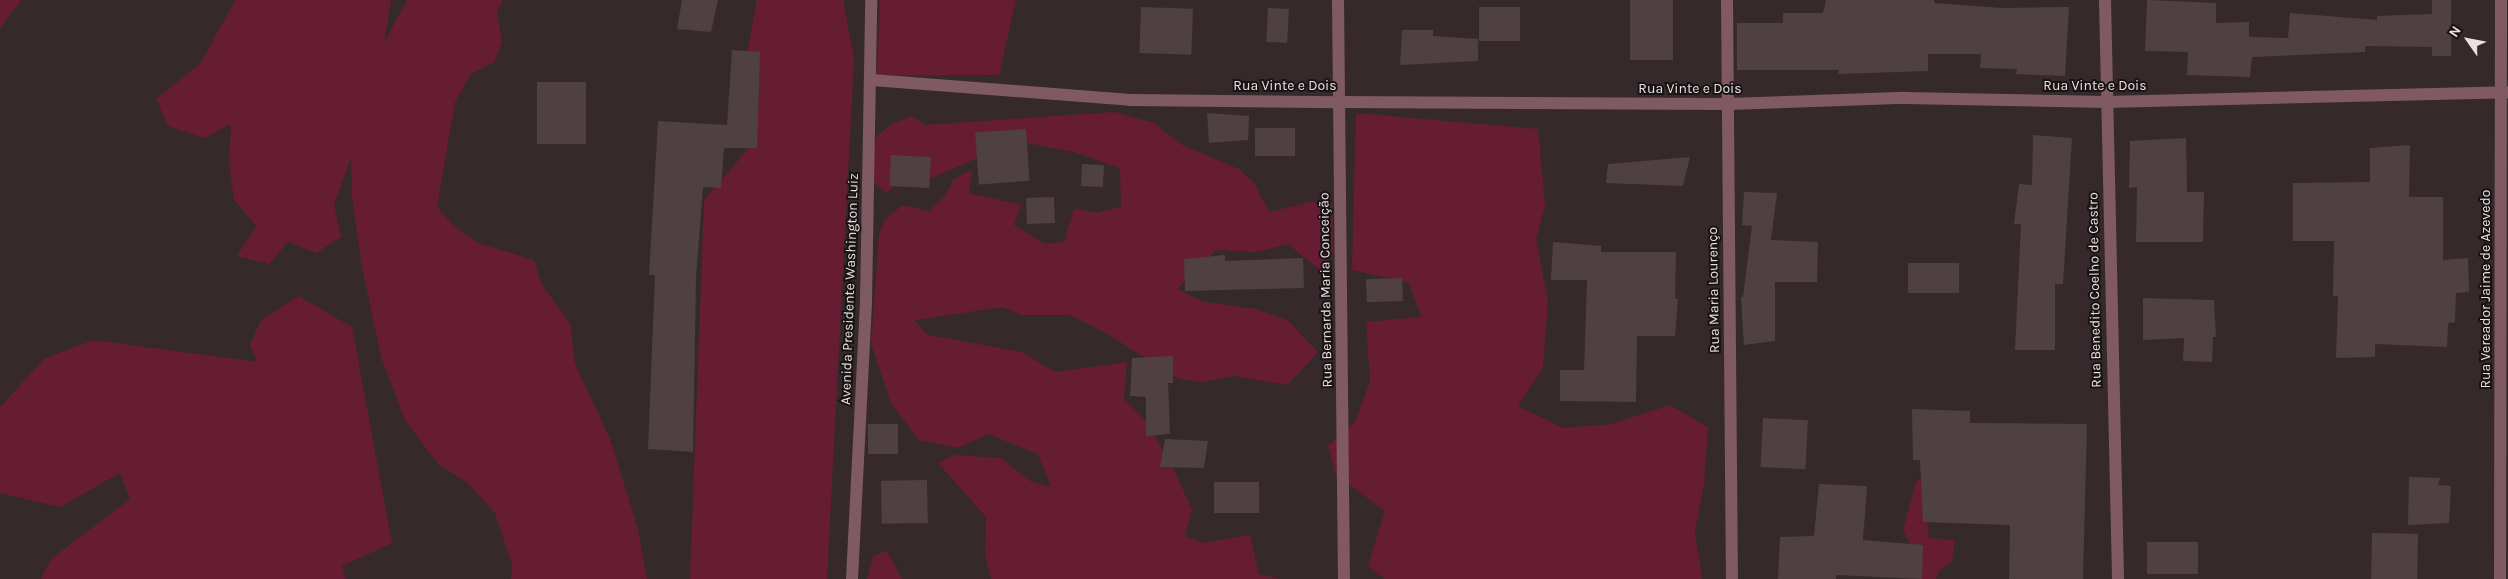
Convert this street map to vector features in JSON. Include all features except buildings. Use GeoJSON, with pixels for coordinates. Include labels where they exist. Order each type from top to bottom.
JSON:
{"type":"FeatureCollection","features":[{"type":"Feature","properties":{"kind":"street","name":"Avenida Presidente Washington Luiz"},"geometry":{"type":"LineString","coordinates":[[852,579],[866,301],[872,80],[871,0]]}},
{"type":"Feature","properties":{"kind":"street","name":"Rua Bernarda Maria Conceição"},"geometry":{"type":"LineString","coordinates":[[1338,0],[1344,579]]}},
{"type":"Feature","properties":{"kind":"street","name":"Rua Maria Lourenço"},"geometry":{"type":"LineString","coordinates":[[1727,0],[1732,579]]}},
{"type":"Feature","properties":{"kind":"street","name":"Rua Benedito Coelho de Castro"},"geometry":{"type":"LineString","coordinates":[[2105,0],[2118,579]]}},
{"type":"Feature","properties":{"kind":"street","name":"Rua Vereador Jaime de Azevedo"},"geometry":{"type":"LineString","coordinates":[[2500,579],[2505,92],[2501,0]]}},
{"type":"Feature","properties":{"kind":"street","name":"Rua Vinte e Dois"},"geometry":{"type":"LineString","coordinates":[[872,80],[1130,100],[1338,102],[1728,104],[1904,98],[2106,102],[2505,92]]}},
{"type":"Feature","properties":{"kind":"shaded area"},"geometry":{"type":"Polygon","coordinates":[[[0,0],[21,0],[0,28],[0,0]]]}},
{"type":"Feature","properties":{"kind":"shaded area"},"geometry":{"type":"Polygon","coordinates":[[[235,0],[391,0],[384,43],[407,0],[503,0],[497,12],[502,42],[494,62],[471,74],[455,102],[437,207],[453,225],[478,243],[534,260],[542,285],[570,323],[575,364],[610,439],[638,529],[647,579],[511,579],[512,564],[495,513],[468,483],[438,464],[405,420],[381,357],[361,262],[352,196],[351,158],[334,205],[341,237],[316,253],[288,242],[269,264],[237,256],[256,226],[234,200],[229,161],[231,124],[204,138],[168,126],[156,99],[201,63],[235,0]]]}},
{"type":"Feature","properties":{"kind":"shaded area"},"geometry":{"type":"Polygon","coordinates":[[[757,0],[843,0],[854,58],[827,579],[690,579],[704,200],[749,148],[748,48],[757,0]]]}},
{"type":"Feature","properties":{"kind":"shaded area"},"geometry":{"type":"Polygon","coordinates":[[[880,0],[1016,0],[999,75],[877,76],[880,0]]]}},
{"type":"Feature","properties":{"kind":"shaded area"},"geometry":{"type":"Polygon","coordinates":[[[1114,112],[1154,123],[1182,145],[1239,169],[1254,183],[1269,212],[1318,200],[1332,203],[1333,252],[1321,271],[1288,244],[1257,252],[1216,250],[1177,289],[1203,302],[1256,309],[1287,320],[1318,352],[1288,385],[1233,376],[1205,382],[1179,379],[1109,335],[1070,315],[1022,315],[1003,307],[914,320],[928,335],[1022,352],[1055,372],[1127,362],[1124,399],[1149,424],[1178,478],[1192,510],[1185,536],[1203,543],[1250,535],[1259,574],[1279,579],[991,579],[985,555],[986,517],[938,463],[954,455],[1001,458],[1030,481],[1051,487],[1038,454],[988,434],[958,448],[919,440],[891,403],[871,343],[879,235],[885,219],[903,205],[929,211],[944,197],[954,179],[972,170],[969,193],[1021,205],[1014,225],[1045,244],[1064,242],[1074,208],[1097,213],[1121,207],[1120,168],[1074,152],[1017,141],[931,178],[917,168],[886,193],[872,180],[872,155],[877,136],[892,124],[912,116],[924,125],[1114,112]]]}},
{"type":"Feature","properties":{"kind":"shaded area"},"geometry":{"type":"Polygon","coordinates":[[[1356,113],[1538,129],[1545,205],[1536,239],[1548,301],[1543,367],[1518,406],[1563,428],[1611,424],[1670,405],[1708,427],[1704,484],[1695,532],[1702,579],[1384,579],[1368,566],[1385,511],[1336,475],[1328,446],[1355,422],[1370,381],[1366,322],[1421,317],[1409,283],[1352,270],[1356,113]]]}},
{"type":"Feature","properties":{"kind":"shaded area"},"geometry":{"type":"Polygon","coordinates":[[[299,296],[352,327],[392,543],[342,566],[345,579],[41,579],[51,559],[130,499],[120,473],[60,507],[0,493],[0,407],[44,359],[93,340],[257,362],[250,345],[261,320],[299,296]]]}},
{"type":"Feature","properties":{"kind":"shaded area"},"geometry":{"type":"Polygon","coordinates":[[[1932,473],[1927,512],[1929,538],[1955,540],[1952,561],[1939,571],[1936,579],[1919,579],[1921,571],[1903,529],[1916,482],[1932,473]]]}},
{"type":"Feature","properties":{"kind":"shaded area"},"geometry":{"type":"Polygon","coordinates":[[[887,551],[902,579],[867,579],[873,556],[887,551]]]}}]}
